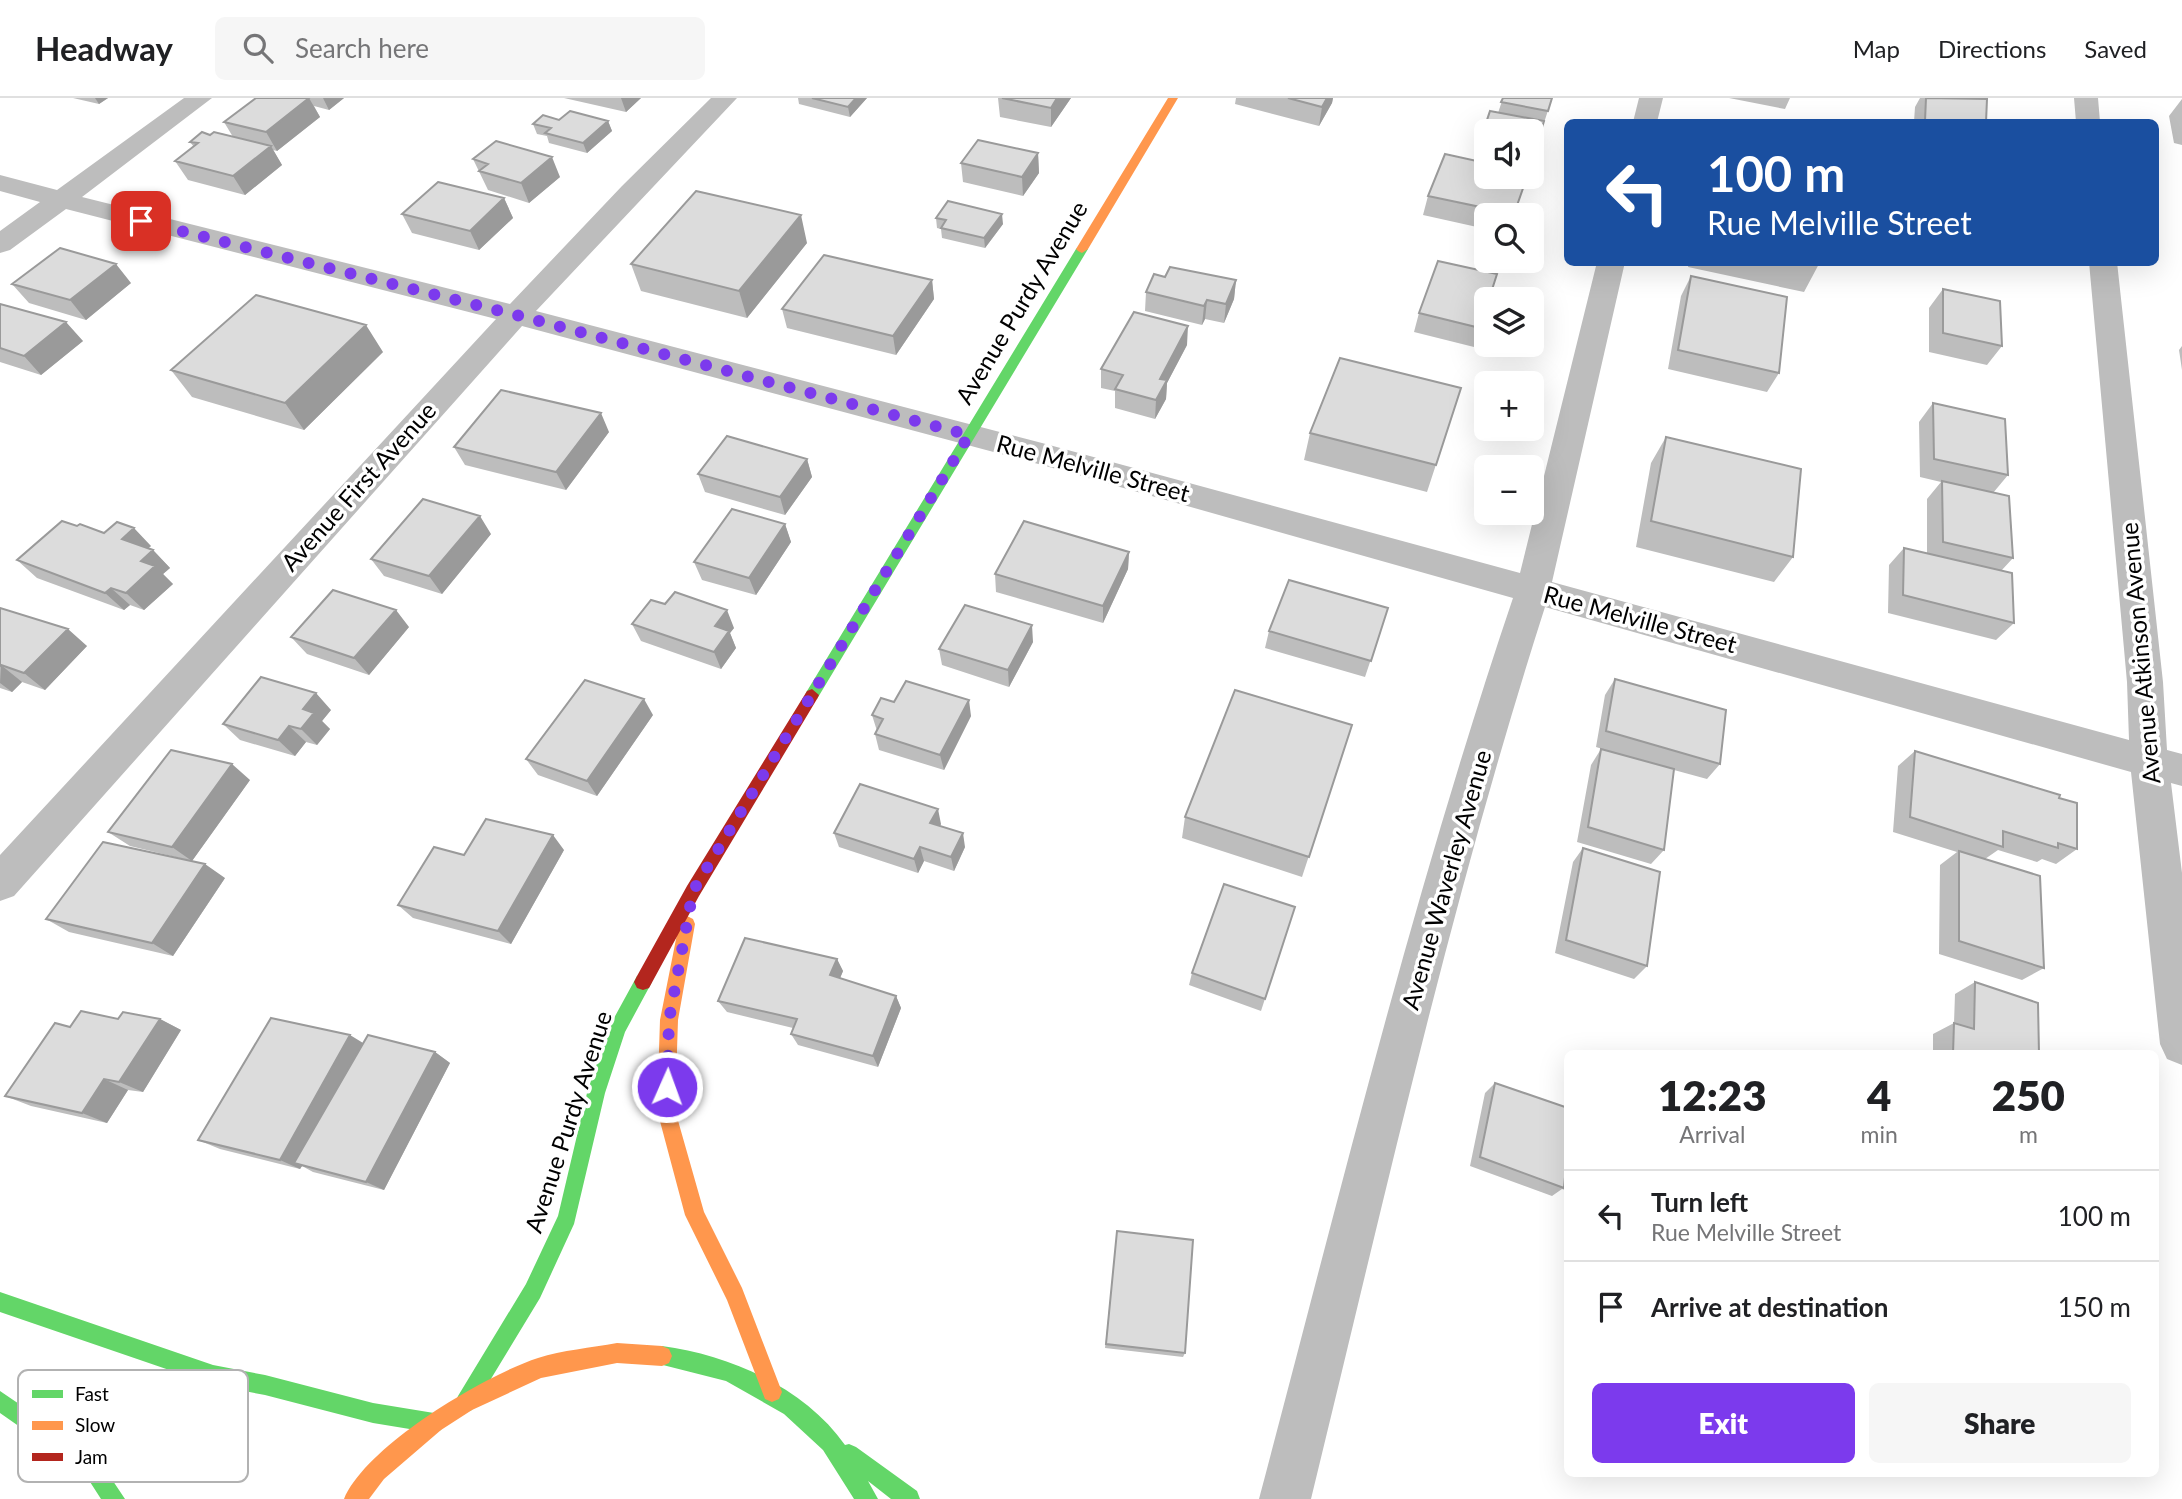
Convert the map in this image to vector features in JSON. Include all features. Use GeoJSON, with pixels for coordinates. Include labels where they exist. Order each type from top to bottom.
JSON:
{"type":"FeatureCollection","features":[{"type":"Feature","properties":{"kind":"street"},"geometry":{"type":"LineString","coordinates":[[0,244],[200,98]]}},
{"type":"Feature","properties":{"kind":"street","name":"Avenue First Avenue"},"geometry":{"type":"LineString","coordinates":[[0,883],[516,315],[631,191],[725,98]]}},
{"type":"Feature","properties":{"kind":"street","name":"Avenue Purdy Avenue"},"geometry":{"type":"LineString","coordinates":[[465,1403],[533,1291],[567,1217],[596,1093],[617,1029],[693,891],[1173,98]]}},
{"type":"Feature","properties":{"kind":"street"},"geometry":{"type":"LineString","coordinates":[[1646,119],[1651,98]]}},
{"type":"Feature","properties":{"kind":"street"},"geometry":{"type":"LineString","coordinates":[[2086,98],[2088,119]]}},
{"type":"Feature","properties":{"kind":"street","name":"Rue Melville Street"},"geometry":{"type":"LineString","coordinates":[[0,183],[516,315],[969,435],[2166,766]]}},
{"type":"Feature","properties":{"kind":"street","name":"Avenue Waverley Avenue"},"geometry":{"type":"LineString","coordinates":[[1285,1499],[1433,918],[1498,697],[1533,591],[1610,266]]}},
{"type":"Feature","properties":{"kind":"street","name":"Avenue Atkinson Avenue"},"geometry":{"type":"LineString","coordinates":[[2103,266],[2145,682],[2166,766],[2182,1044]]}},
{"type":"Feature","properties":{"kind":"street","name":"Avenue Purdy Avenue"},"geometry":{"type":"LineString","coordinates":[[693,891],[669,1020],[666,1110],[695,1214],[735,1295],[772,1392]]}},
{"type":"Feature","properties":{"kind":"street"},"geometry":{"type":"LineString","coordinates":[[0,1302],[199,1370]]}},
{"type":"Feature","properties":{"kind":"street"},"geometry":{"type":"LineString","coordinates":[[355,1499],[377,1472],[434,1423],[465,1403],[539,1368],[617,1353],[691,1358],[772,1392],[909,1499]]}},
{"type":"Feature","properties":{"kind":"street"},"geometry":{"type":"LineString","coordinates":[[248,1382],[373,1413],[434,1423]]}},
{"type":"Feature","properties":{"kind":"street"},"geometry":{"type":"LineString","coordinates":[[0,1401],[18,1414]]}},
{"type":"Feature","properties":{"kind":"street"},"geometry":{"type":"LineString","coordinates":[[825,1436],[867,1499]]}},
{"type":"Feature","properties":{"kind":"street"},"geometry":{"type":"LineString","coordinates":[[102,1482],[114,1499]]}},
{"type":"Feature","properties":{"kind":"building"},"geometry":{"type":"Polygon","coordinates":[[[256,98],[309,98],[266,132],[224,122],[256,98]]]}},
{"type":"Feature","properties":{"kind":"building"},"geometry":{"type":"Polygon","coordinates":[[[812,98],[856,98],[848,107],[812,98]]]}},
{"type":"Feature","properties":{"kind":"building"},"geometry":{"type":"Polygon","coordinates":[[[1002,98],[1057,98],[1051,108],[1002,98]]]}},
{"type":"Feature","properties":{"kind":"building"},"geometry":{"type":"Polygon","coordinates":[[[1288,98],[1327,98],[1322,107],[1288,98]]]}},
{"type":"Feature","properties":{"kind":"building"},"geometry":{"type":"Polygon","coordinates":[[[1503,98],[1552,98],[1548,111],[1501,102],[1503,98]]]}},
{"type":"Feature","properties":{"kind":"building"},"geometry":{"type":"Polygon","coordinates":[[[1926,98],[1987,99],[1986,119],[1925,119],[1926,98]]]}},
{"type":"Feature","properties":{"kind":"building"},"geometry":{"type":"Polygon","coordinates":[[[570,111],[608,121],[583,143],[545,133],[551,128],[533,124],[543,115],[559,120],[570,111]]]}},
{"type":"Feature","properties":{"kind":"building"},"geometry":{"type":"Polygon","coordinates":[[[1490,111],[1533,119],[1487,119],[1490,111]]]}},
{"type":"Feature","properties":{"kind":"building"},"geometry":{"type":"Polygon","coordinates":[[[202,132],[210,135],[214,132],[271,146],[233,176],[175,161],[198,143],[190,142],[202,132]]]}},
{"type":"Feature","properties":{"kind":"building"},"geometry":{"type":"Polygon","coordinates":[[[978,140],[1038,153],[1022,177],[961,163],[978,140]]]}},
{"type":"Feature","properties":{"kind":"building"},"geometry":{"type":"Polygon","coordinates":[[[496,141],[552,157],[521,183],[479,171],[488,164],[473,159],[496,141]]]}},
{"type":"Feature","properties":{"kind":"building"},"geometry":{"type":"Polygon","coordinates":[[[1445,154],[1474,160],[1474,189],[1523,189],[1518,203],[1474,203],[1474,206],[1428,196],[1445,154]]]}},
{"type":"Feature","properties":{"kind":"building"},"geometry":{"type":"Polygon","coordinates":[[[438,182],[504,198],[470,231],[402,214],[438,182]]]}},
{"type":"Feature","properties":{"kind":"building"},"geometry":{"type":"Polygon","coordinates":[[[696,191],[801,215],[739,291],[631,264],[696,191]]]}},
{"type":"Feature","properties":{"kind":"building"},"geometry":{"type":"Polygon","coordinates":[[[948,201],[1002,214],[984,238],[941,228],[946,220],[936,218],[948,201]]]}},
{"type":"Feature","properties":{"kind":"building"},"geometry":{"type":"Polygon","coordinates":[[[60,248],[116,264],[70,300],[12,284],[60,248]]]}},
{"type":"Feature","properties":{"kind":"building"},"geometry":{"type":"Polygon","coordinates":[[[824,255],[932,280],[893,336],[782,309],[824,255]]]}},
{"type":"Feature","properties":{"kind":"building"},"geometry":{"type":"Polygon","coordinates":[[[1438,261],[1474,269],[1474,273],[1497,274],[1493,287],[1474,287],[1474,327],[1419,313],[1438,261]]]}},
{"type":"Feature","properties":{"kind":"building"},"geometry":{"type":"Polygon","coordinates":[[[1170,267],[1236,280],[1226,304],[1207,300],[1204,306],[1146,292],[1154,274],[1165,277],[1170,267]]]}},
{"type":"Feature","properties":{"kind":"building"},"geometry":{"type":"Polygon","coordinates":[[[1691,276],[1787,297],[1779,373],[1678,350],[1691,276]]]}},
{"type":"Feature","properties":{"kind":"building"},"geometry":{"type":"Polygon","coordinates":[[[1943,289],[2000,301],[2002,346],[1943,333],[1943,289]]]}},
{"type":"Feature","properties":{"kind":"building"},"geometry":{"type":"Polygon","coordinates":[[[256,295],[366,325],[285,403],[171,370],[256,295]]]}},
{"type":"Feature","properties":{"kind":"building"},"geometry":{"type":"Polygon","coordinates":[[[0,304],[66,322],[24,356],[0,348],[0,304]]]}},
{"type":"Feature","properties":{"kind":"building"},"geometry":{"type":"Polygon","coordinates":[[[1134,312],[1188,326],[1160,379],[1167,380],[1156,400],[1115,389],[1123,375],[1101,369],[1134,312]]]}},
{"type":"Feature","properties":{"kind":"building"},"geometry":{"type":"Polygon","coordinates":[[[1340,358],[1461,388],[1436,465],[1310,433],[1340,358]]]}},
{"type":"Feature","properties":{"kind":"building"},"geometry":{"type":"Polygon","coordinates":[[[501,390],[601,413],[556,472],[454,447],[501,390]]]}},
{"type":"Feature","properties":{"kind":"building"},"geometry":{"type":"Polygon","coordinates":[[[1933,403],[2005,419],[2008,475],[1934,459],[1933,403]]]}},
{"type":"Feature","properties":{"kind":"building"},"geometry":{"type":"Polygon","coordinates":[[[727,436],[807,459],[780,497],[698,474],[727,436]]]}},
{"type":"Feature","properties":{"kind":"building"},"geometry":{"type":"Polygon","coordinates":[[[1666,437],[1801,469],[1793,557],[1651,521],[1666,437]]]}},
{"type":"Feature","properties":{"kind":"building"},"geometry":{"type":"Polygon","coordinates":[[[1942,481],[2009,496],[2013,558],[1943,542],[1942,481]]]}},
{"type":"Feature","properties":{"kind":"building"},"geometry":{"type":"Polygon","coordinates":[[[423,499],[480,516],[429,576],[371,559],[423,499]]]}},
{"type":"Feature","properties":{"kind":"building"},"geometry":{"type":"Polygon","coordinates":[[[732,509],[785,524],[749,578],[694,562],[732,509]]]}},
{"type":"Feature","properties":{"kind":"building"},"geometry":{"type":"Polygon","coordinates":[[[62,521],[104,533],[117,522],[134,528],[122,539],[153,550],[141,561],[155,566],[126,593],[111,588],[105,593],[17,560],[62,521]]]}},
{"type":"Feature","properties":{"kind":"building"},"geometry":{"type":"Polygon","coordinates":[[[1024,521],[1129,552],[1103,606],[995,574],[1024,521]]]}},
{"type":"Feature","properties":{"kind":"building"},"geometry":{"type":"Polygon","coordinates":[[[1904,548],[2012,573],[2014,623],[1903,595],[1904,548]]]}},
{"type":"Feature","properties":{"kind":"building"},"geometry":{"type":"Polygon","coordinates":[[[1289,580],[1388,608],[1371,661],[1269,631],[1289,580]]]}},
{"type":"Feature","properties":{"kind":"building"},"geometry":{"type":"Polygon","coordinates":[[[333,590],[396,610],[354,658],[291,637],[333,590]]]}},
{"type":"Feature","properties":{"kind":"building"},"geometry":{"type":"Polygon","coordinates":[[[675,592],[727,610],[715,626],[729,631],[714,652],[632,624],[651,600],[665,604],[675,592]]]}},
{"type":"Feature","properties":{"kind":"building"},"geometry":{"type":"Polygon","coordinates":[[[965,605],[1032,625],[1008,670],[939,649],[965,605]]]}},
{"type":"Feature","properties":{"kind":"building"},"geometry":{"type":"Polygon","coordinates":[[[0,608],[68,629],[24,673],[0,666],[0,608]]]}},
{"type":"Feature","properties":{"kind":"building"},"geometry":{"type":"Polygon","coordinates":[[[261,677],[316,693],[303,709],[314,713],[301,729],[289,726],[278,740],[223,724],[261,677]]]}},
{"type":"Feature","properties":{"kind":"building"},"geometry":{"type":"Polygon","coordinates":[[[1615,679],[1726,710],[1720,764],[1606,731],[1615,679]]]}},
{"type":"Feature","properties":{"kind":"building"},"geometry":{"type":"Polygon","coordinates":[[[585,680],[644,699],[587,781],[526,759],[585,680]]]}},
{"type":"Feature","properties":{"kind":"building"},"geometry":{"type":"Polygon","coordinates":[[[906,681],[969,700],[940,755],[875,734],[883,719],[872,715],[881,698],[894,702],[906,681]]]}},
{"type":"Feature","properties":{"kind":"building"},"geometry":{"type":"Polygon","coordinates":[[[1235,690],[1352,725],[1309,857],[1185,817],[1235,690]]]}},
{"type":"Feature","properties":{"kind":"building"},"geometry":{"type":"Polygon","coordinates":[[[1601,749],[1674,769],[1664,850],[1588,827],[1601,749]]]}},
{"type":"Feature","properties":{"kind":"building"},"geometry":{"type":"Polygon","coordinates":[[[171,750],[232,764],[172,847],[108,832],[171,750]]]}},
{"type":"Feature","properties":{"kind":"building"},"geometry":{"type":"Polygon","coordinates":[[[1915,751],[2060,795],[2059,798],[2077,803],[2077,849],[2058,843],[2058,848],[2003,831],[2003,847],[1910,817],[1915,751]]]}},
{"type":"Feature","properties":{"kind":"building"},"geometry":{"type":"Polygon","coordinates":[[[860,784],[938,809],[930,823],[963,833],[951,857],[920,847],[914,859],[834,833],[860,784]]]}},
{"type":"Feature","properties":{"kind":"building"},"geometry":{"type":"Polygon","coordinates":[[[486,819],[553,835],[498,931],[398,905],[434,847],[464,855],[486,819]]]}},
{"type":"Feature","properties":{"kind":"building"},"geometry":{"type":"Polygon","coordinates":[[[103,842],[205,864],[152,943],[46,919],[103,842]]]}},
{"type":"Feature","properties":{"kind":"building"},"geometry":{"type":"Polygon","coordinates":[[[1583,848],[1660,872],[1647,966],[1566,940],[1583,848]]]}},
{"type":"Feature","properties":{"kind":"building"},"geometry":{"type":"Polygon","coordinates":[[[1959,851],[2040,876],[2044,968],[1959,941],[1959,851]]]}},
{"type":"Feature","properties":{"kind":"building"},"geometry":{"type":"Polygon","coordinates":[[[1224,884],[1295,907],[1265,999],[1192,973],[1224,884]]]}},
{"type":"Feature","properties":{"kind":"building"},"geometry":{"type":"Polygon","coordinates":[[[745,938],[837,959],[830,975],[896,996],[873,1056],[791,1034],[797,1019],[718,1001],[745,938]]]}},
{"type":"Feature","properties":{"kind":"building"},"geometry":{"type":"Polygon","coordinates":[[[1975,982],[2038,1003],[2039,1050],[1953,1050],[1954,1023],[1974,1029],[1975,982]]]}},
{"type":"Feature","properties":{"kind":"building"},"geometry":{"type":"Polygon","coordinates":[[[81,1011],[118,1019],[123,1012],[160,1019],[119,1082],[104,1079],[82,1113],[5,1096],[55,1023],[70,1027],[81,1011]]]}},
{"type":"Feature","properties":{"kind":"building"},"geometry":{"type":"Polygon","coordinates":[[[271,1018],[350,1035],[280,1160],[198,1140],[271,1018]]]}},
{"type":"Feature","properties":{"kind":"building"},"geometry":{"type":"Polygon","coordinates":[[[368,1035],[435,1052],[366,1182],[294,1163],[368,1035]]]}},
{"type":"Feature","properties":{"kind":"building"},"geometry":{"type":"Polygon","coordinates":[[[1495,1083],[1564,1107],[1564,1188],[1480,1157],[1495,1083]]]}},
{"type":"Feature","properties":{"kind":"building"},"geometry":{"type":"Polygon","coordinates":[[[1117,1231],[1193,1240],[1185,1353],[1106,1344],[1117,1231]]]}},
{"type":"Feature","properties":{"kind":"traffic: fast"},"geometry":{"type":"LineString","coordinates":[[812,695],[1082,249]]}},
{"type":"Feature","properties":{"kind":"traffic: fast"},"geometry":{"type":"LineString","coordinates":[[465,1403],[533,1291],[567,1217],[596,1093],[617,1029],[643,982]]}},
{"type":"Feature","properties":{"kind":"traffic: fast"},"geometry":{"type":"LineString","coordinates":[[0,1302],[198,1370]]}},
{"type":"Feature","properties":{"kind":"traffic: fast"},"geometry":{"type":"LineString","coordinates":[[662,1356],[706,1364],[728,1372],[791,1406],[831,1443],[867,1499]]}},
{"type":"Feature","properties":{"kind":"traffic: fast"},"geometry":{"type":"LineString","coordinates":[[248,1382],[373,1413],[434,1423]]}},
{"type":"Feature","properties":{"kind":"traffic: fast"},"geometry":{"type":"LineString","coordinates":[[0,1401],[18,1414]]}},
{"type":"Feature","properties":{"kind":"traffic: fast"},"geometry":{"type":"LineString","coordinates":[[849,1454],[909,1499]]}},
{"type":"Feature","properties":{"kind":"traffic: fast"},"geometry":{"type":"LineString","coordinates":[[102,1482],[114,1499]]}},
{"type":"Feature","properties":{"kind":"traffic: slow"},"geometry":{"type":"LineString","coordinates":[[1082,249],[1173,98]]}},
{"type":"Feature","properties":{"kind":"traffic: slow"},"geometry":{"type":"LineString","coordinates":[[687,924],[669,1020],[666,1110],[695,1215],[735,1295],[772,1392]]}},
{"type":"Feature","properties":{"kind":"traffic: slow"},"geometry":{"type":"LineString","coordinates":[[355,1499],[377,1472],[434,1423],[465,1403],[539,1368],[617,1353],[662,1356]]}},
{"type":"Feature","properties":{"kind":"traffic: jam"},"geometry":{"type":"LineString","coordinates":[[643,982],[693,891],[812,695]]}},
{"type":"Feature","properties":{"kind":"route"},"geometry":{"type":"LineString","coordinates":[[141,221],[516,315],[969,435],[693,891],[669,1020],[667,1087]]}}]}
